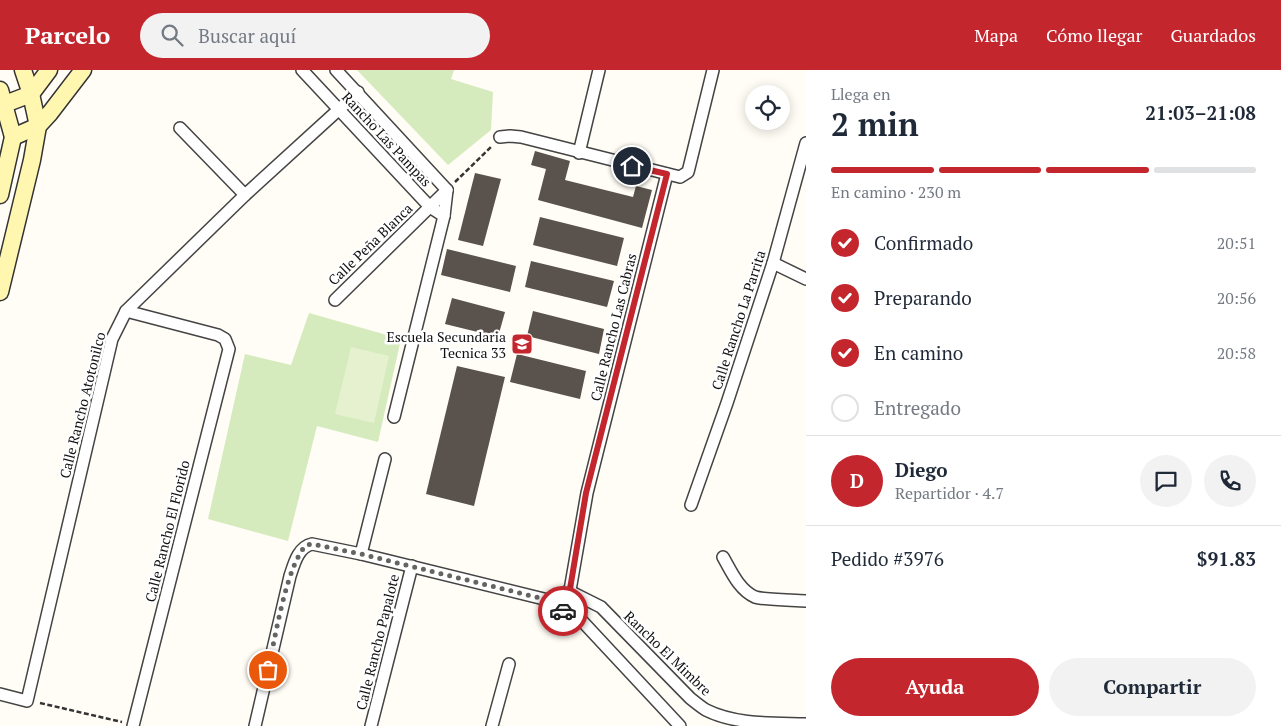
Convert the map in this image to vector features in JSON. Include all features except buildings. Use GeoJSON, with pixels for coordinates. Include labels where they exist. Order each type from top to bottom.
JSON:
{"type":"FeatureCollection","features":[{"type":"Feature","properties":{"kind":"street"},"geometry":{"type":"LineString","coordinates":[[0,292],[3,270],[38,126],[32,94],[23,70]]}},
{"type":"Feature","properties":{"kind":"street"},"geometry":{"type":"LineString","coordinates":[[0,195],[13,138],[2,97],[32,94],[49,70]]}},
{"type":"Feature","properties":{"kind":"street"},"geometry":{"type":"LineString","coordinates":[[13,138],[38,126],[83,70]]}},
{"type":"Feature","properties":{"kind":"street","name":"Rancho Las Pampas"},"geometry":{"type":"LineString","coordinates":[[302,70],[430,207],[444,216]]}},
{"type":"Feature","properties":{"kind":"street","name":"Rancho Las Pampas"},"geometry":{"type":"LineString","coordinates":[[336,70],[447,190]]}},
{"type":"Feature","properties":{"kind":"street"},"geometry":{"type":"LineString","coordinates":[[579,152],[599,70]]}},
{"type":"Feature","properties":{"kind":"street"},"geometry":{"type":"LineString","coordinates":[[500,137],[521,137],[680,177],[688,172],[713,70]]}},
{"type":"Feature","properties":{"kind":"street","name":"Calle Rancho Atotonilco"},"geometry":{"type":"LineString","coordinates":[[27,701],[112,339],[126,311],[245,195],[358,92]]}},
{"type":"Feature","properties":{"kind":"street"},"geometry":{"type":"LineString","coordinates":[[180,128],[245,195]]}},
{"type":"Feature","properties":{"kind":"street","name":"Calle Rancho La Parrita"},"geometry":{"type":"LineString","coordinates":[[691,505],[728,402],[773,263],[806,143]]}},
{"type":"Feature","properties":{"kind":"street","name":"Calle Rancho Las Cabras"},"geometry":{"type":"LineString","coordinates":[[566,613],[586,493],[667,174]]}},
{"type":"Feature","properties":{"kind":"street"},"geometry":{"type":"LineString","coordinates":[[394,417],[444,216],[447,190]]}},
{"type":"Feature","properties":{"kind":"street","name":"Calle Peña Blanca"},"geometry":{"type":"LineString","coordinates":[[335,300],[447,190]]}},
{"type":"Feature","properties":{"kind":"street"},"geometry":{"type":"LineString","coordinates":[[773,263],[806,279]]}},
{"type":"Feature","properties":{"kind":"street","name":"Calle Rancho El Florido"},"geometry":{"type":"LineString","coordinates":[[126,311],[218,335],[228,344],[228,355],[133,725]]}},
{"type":"Feature","properties":{"kind":"street"},"geometry":{"type":"LineString","coordinates":[[361,554],[384,459]]}},
{"type":"Feature","properties":{"kind":"street"},"geometry":{"type":"LineString","coordinates":[[255,726],[290,576],[302,550],[306,545],[312,544],[412,566],[548,600],[583,622],[680,726]]}},
{"type":"Feature","properties":{"kind":"street"},"geometry":{"type":"LineString","coordinates":[[723,557],[736,581],[755,597],[806,601]]}},
{"type":"Feature","properties":{"kind":"street","name":"Calle Rancho Papalote"},"geometry":{"type":"LineString","coordinates":[[371,726],[412,566]]}},
{"type":"Feature","properties":{"kind":"street"},"geometry":{"type":"LineString","coordinates":[[548,600],[569,591]]}},
{"type":"Feature","properties":{"kind":"street","name":"Rancho El Mimbre"},"geometry":{"type":"LineString","coordinates":[[569,591],[601,607],[690,698],[706,710],[746,721],[806,724]]}},
{"type":"Feature","properties":{"kind":"street"},"geometry":{"type":"LineString","coordinates":[[492,726],[509,664]]}},
{"type":"Feature","properties":{"kind":"street"},"geometry":{"type":"LineString","coordinates":[[0,694],[27,701]]}},
{"type":"Feature","properties":{"kind":"path"},"geometry":{"type":"LineString","coordinates":[[447,190],[500,137]]}},
{"type":"Feature","properties":{"kind":"path"},"geometry":{"type":"LineString","coordinates":[[27,701],[133,725]]}},
{"type":"Feature","properties":{"kind":"green space"},"geometry":{"type":"Polygon","coordinates":[[[357,70],[454,70],[451,79],[493,92],[491,130],[448,165],[357,70]]]}},
{"type":"Feature","properties":{"kind":"green space"},"geometry":{"type":"Polygon","coordinates":[[[309,313],[401,339],[378,442],[317,426],[288,541],[208,519],[245,354],[291,365],[309,313]]]}},
{"type":"Feature","properties":{"kind":"green space"},"geometry":{"type":"Polygon","coordinates":[[[351,347],[389,356],[374,423],[335,414],[351,347]]]}},
{"type":"Feature","properties":{"kind":"way so far"},"geometry":{"type":"LineString","coordinates":[[268,670],[290,576],[296,560],[306,545],[325,546],[361,554],[548,600],[563,611]]}},
{"type":"Feature","properties":{"kind":"place","name":"Escuela Secundaria Tecnica 33"},"geometry":{"type":"Point","coordinates":[522,344]}},
{"type":"Feature","properties":{"kind":"route"},"geometry":{"type":"LineString","coordinates":[[563,611],[566,613],[586,493],[667,174],[632,166]]}}]}
